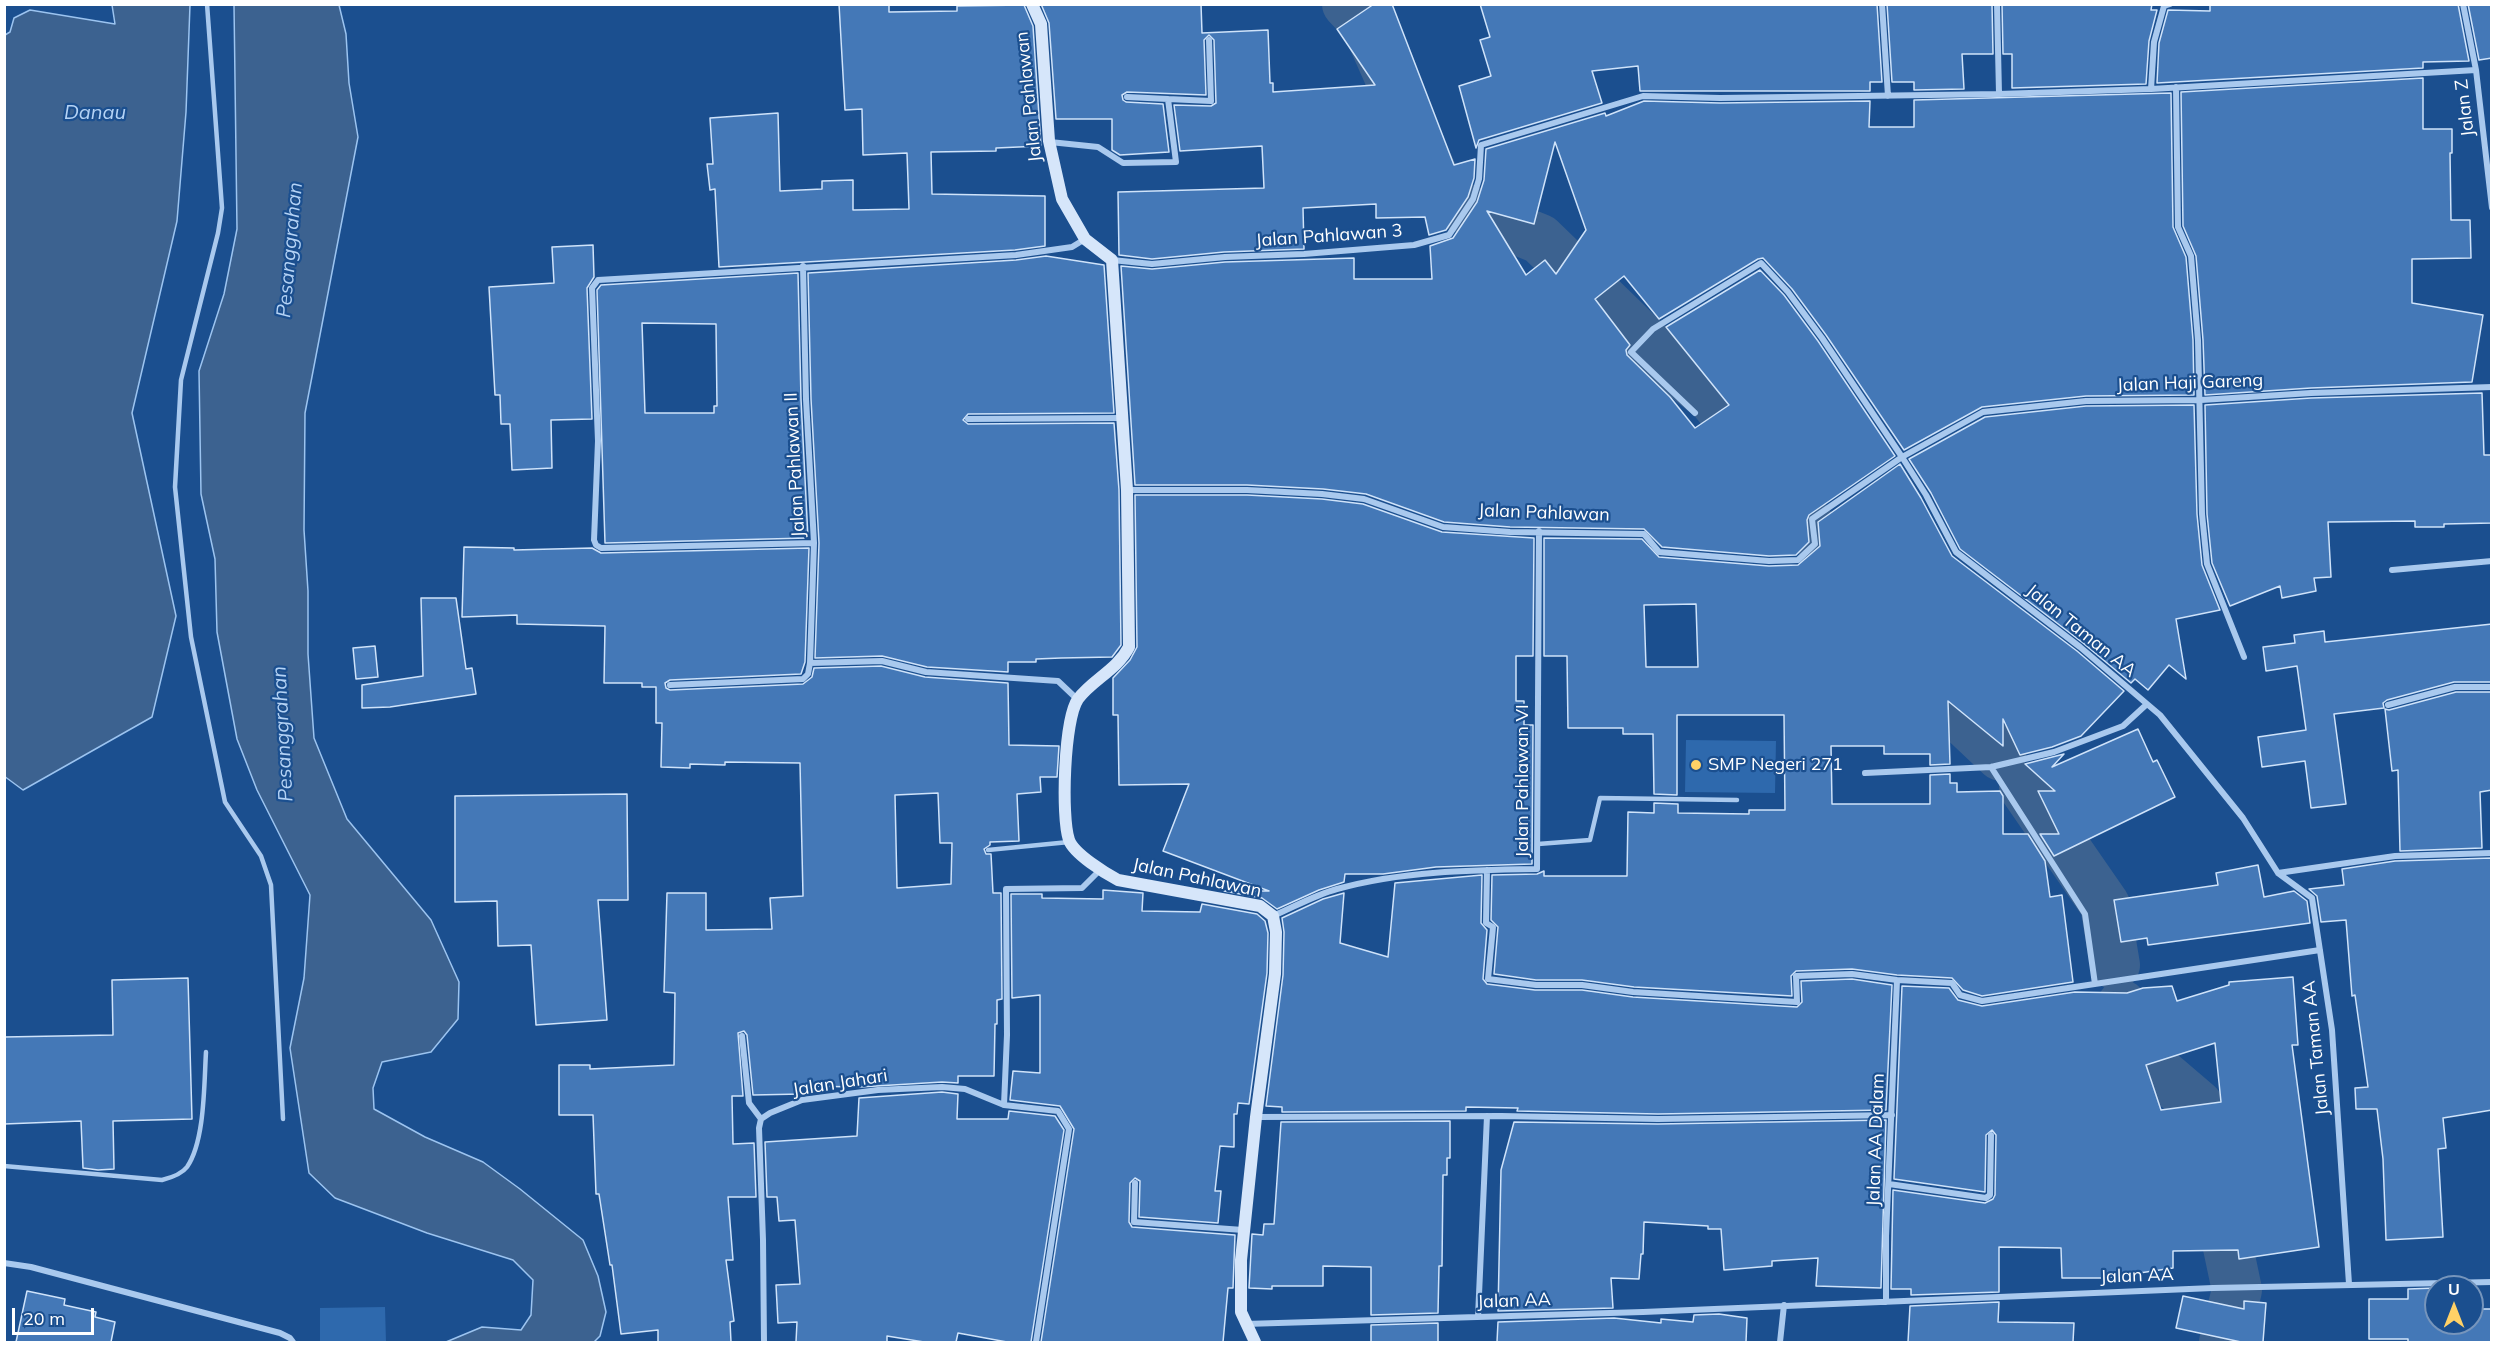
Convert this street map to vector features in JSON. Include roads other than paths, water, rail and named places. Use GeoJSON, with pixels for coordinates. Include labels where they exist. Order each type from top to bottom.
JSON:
{"type":"FeatureCollection","features":[{"type":"Feature","properties":{"kind":"street","name":"Jalan Pahlawan"},"geometry":{"type":"LineString","coordinates":[[1032,4],[1041,24],[1049,141],[1062,199],[1085,239],[1112,260]]}},
{"type":"Feature","properties":{"kind":"street"},"geometry":{"type":"LineString","coordinates":[[1882,4],[1888,96],[2151,89],[2476,70]]}},
{"type":"Feature","properties":{"kind":"street"},"geometry":{"type":"LineString","coordinates":[[1997,4],[1999,94]]}},
{"type":"Feature","properties":{"kind":"street"},"geometry":{"type":"LineString","coordinates":[[2151,89],[2154,42],[2164,6],[2170,4]]}},
{"type":"Feature","properties":{"kind":"street","name":"Jalan Z"},"geometry":{"type":"LineString","coordinates":[[2463,4],[2476,70],[2492,208]]}},
{"type":"Feature","properties":{"kind":"street"},"geometry":{"type":"LineString","coordinates":[[1127,97],[1211,101],[1209,40]]}},
{"type":"Feature","properties":{"kind":"street"},"geometry":{"type":"LineString","coordinates":[[2176,87],[2178,227],[2191,256],[2198,340],[2202,514],[2207,564],[2244,657]]}},
{"type":"Feature","properties":{"kind":"street","name":"Jalan Pahlawan 3"},"geometry":{"type":"LineString","coordinates":[[1112,260],[1152,264],[1225,257],[1304,254],[1414,245],[1449,235],[1473,199],[1479,179],[1482,145],[1642,96],[1720,98],[1888,96]]}},
{"type":"Feature","properties":{"kind":"street"},"geometry":{"type":"LineString","coordinates":[[1049,141],[1098,147],[1123,163],[1176,162],[1168,99]]}},
{"type":"Feature","properties":{"kind":"street"},"geometry":{"type":"LineString","coordinates":[[814,543],[601,548],[596,545],[594,540],[598,441],[592,288],[598,280],[1016,255],[1072,247],[1085,239]]}},
{"type":"Feature","properties":{"kind":"street"},"geometry":{"type":"LineString","coordinates":[[1069,842],[1065,817],[1068,730],[1078,700],[1124,658],[1129,647],[1127,490],[1112,260]]}},
{"type":"Feature","properties":{"kind":"street","name":"Jalan Taman AA"},"geometry":{"type":"LineString","coordinates":[[1695,414],[1631,352],[1653,329],[1761,263],[1788,292],[1822,338],[1926,495],[1956,552],[2080,646],[2160,716],[2236,810],[2278,873],[2312,898],[2332,1030],[2349,1284]]}},
{"type":"Feature","properties":{"kind":"street","name":"Jalan Pahlawan II"},"geometry":{"type":"LineString","coordinates":[[803,266],[806,399],[814,543],[810,663]]}},
{"type":"Feature","properties":{"kind":"street","name":"Jalan Haji Gareng"},"geometry":{"type":"LineString","coordinates":[[1902,457],[1983,412],[2086,401],[2201,400],[2311,393],[2492,387]]}},
{"type":"Feature","properties":{"kind":"street"},"geometry":{"type":"LineString","coordinates":[[968,419],[1123,418]]}},
{"type":"Feature","properties":{"kind":"street","name":"Jalan Pahlawan"},"geometry":{"type":"LineString","coordinates":[[1127,490],[1247,490],[1322,494],[1364,499],[1443,527],[1510,532],[1644,534],[1659,552],[1769,561],[1798,560],[1815,544],[1812,519],[1902,457]]}},
{"type":"Feature","properties":{"kind":"street","name":"Jalan Pahlawan VI"},"geometry":{"type":"LineString","coordinates":[[1273,916],[1335,890],[1367,882],[1487,870],[1537,869],[1539,531]]}},
{"type":"Feature","properties":{"kind":"street"},"geometry":{"type":"LineString","coordinates":[[2392,570],[2492,561]]}},
{"type":"Feature","properties":{"kind":"street"},"geometry":{"type":"LineString","coordinates":[[670,685],[803,679],[808,674],[810,663],[882,662],[926,672],[1058,681],[1078,700]]}},
{"type":"Feature","properties":{"kind":"street"},"geometry":{"type":"LineString","coordinates":[[2388,705],[2455,687],[2492,687]]}},
{"type":"Feature","properties":{"kind":"street"},"geometry":{"type":"LineString","coordinates":[[1865,774],[1990,767],[2054,752],[2123,726],[2147,704]]}},
{"type":"Feature","properties":{"kind":"street"},"geometry":{"type":"LineString","coordinates":[[1990,767],[2085,914],[2095,984]]}},
{"type":"Feature","properties":{"kind":"street","name":"Jalan Pahlawan"},"geometry":{"type":"LineString","coordinates":[[1069,842],[1100,870],[1118,880],[1260,906],[1273,916],[1276,932],[1275,974],[1243,1230],[1240,1312],[1255,1342]]}},
{"type":"Feature","properties":{"kind":"street"},"geometry":{"type":"LineString","coordinates":[[2278,873],[2344,861],[2395,856],[2492,853]]}},
{"type":"Feature","properties":{"kind":"street"},"geometry":{"type":"LineString","coordinates":[[1004,1105],[1007,1035],[1006,889],[1082,888],[1100,870]]}},
{"type":"Feature","properties":{"kind":"street"},"geometry":{"type":"LineString","coordinates":[[1487,870],[1486,923],[1493,927],[1488,979],[1536,985],[1582,985],[1634,993],[1797,1002],[1796,976],[1852,974],[1897,980],[1952,983],[1960,995],[1982,1001],[2320,950]]}},
{"type":"Feature","properties":{"kind":"street","name":"Jalan AA Dalam"},"geometry":{"type":"LineString","coordinates":[[1886,1302],[1897,980]]}},
{"type":"Feature","properties":{"kind":"street"},"geometry":{"type":"LineString","coordinates":[[742,1036],[749,1103],[761,1119],[759,1128],[764,1342]]}},
{"type":"Feature","properties":{"kind":"street","name":"Jalan Jahari"},"geometry":{"type":"LineString","coordinates":[[761,1119],[802,1100],[878,1089],[942,1087],[965,1089],[1004,1105],[1058,1111],[1070,1129],[1036,1342]]}},
{"type":"Feature","properties":{"kind":"street"},"geometry":{"type":"LineString","coordinates":[[1256,1117],[1487,1116],[1658,1119],[1892,1115]]}},
{"type":"Feature","properties":{"kind":"street"},"geometry":{"type":"LineString","coordinates":[[1478,1317],[1487,1116]]}},
{"type":"Feature","properties":{"kind":"street"},"geometry":{"type":"LineString","coordinates":[[1889,1184],[1986,1198],[1990,1195],[1992,1135]]}},
{"type":"Feature","properties":{"kind":"street"},"geometry":{"type":"LineString","coordinates":[[1135,1183],[1134,1222],[1243,1230]]}},
{"type":"Feature","properties":{"kind":"street"},"geometry":{"type":"LineString","coordinates":[[4,1263],[31,1267],[280,1333],[293,1342]]}},
{"type":"Feature","properties":{"kind":"street","name":"Jalan AA"},"geometry":{"type":"LineString","coordinates":[[1245,1324],[1886,1302],[2213,1288],[2492,1282]]}},
{"type":"Feature","properties":{"kind":"street"},"geometry":{"type":"LineString","coordinates":[[1780,1342],[1784,1305]]}},
{"type":"Feature","properties":{"kind":"lane"},"geometry":{"type":"LineString","coordinates":[[207,4],[222,208],[218,234],[181,380],[175,487],[191,638],[225,802],[261,856],[271,885],[283,1119]]}},
{"type":"Feature","properties":{"kind":"lane"},"geometry":{"type":"LineString","coordinates":[[1538,844],[1590,840],[1600,798],[1737,800]]}},
{"type":"Feature","properties":{"kind":"lane"},"geometry":{"type":"LineString","coordinates":[[988,850],[1069,842]]}},
{"type":"Feature","properties":{"kind":"lane"},"geometry":{"type":"LineString","coordinates":[[4,1166],[162,1180],[182,1173],[187,1167],[199,1134],[206,1052]]}},
{"type":"Feature","properties":{"kind":"water","name":"Danau"},"geometry":{"type":"Polygon","coordinates":[[[112,5],[190,5],[186,112],[177,221],[132,413],[176,616],[152,717],[23,790],[4,776],[5,35],[10,32],[14,18],[30,10],[115,24],[112,5]]]}},
{"type":"Feature","properties":{"kind":"water","name":"Pesanggrahan"},"geometry":{"type":"Polygon","coordinates":[[[234,5],[339,5],[346,34],[349,83],[358,137],[305,413],[304,530],[308,591],[308,654],[314,738],[347,819],[431,920],[459,982],[458,1019],[431,1052],[382,1062],[373,1088],[374,1109],[425,1137],[483,1162],[583,1240],[598,1276],[606,1312],[600,1336],[594,1342],[446,1342],[482,1327],[521,1330],[531,1315],[533,1280],[513,1260],[427,1233],[335,1198],[309,1173],[290,1048],[304,978],[310,895],[257,790],[237,739],[217,632],[215,559],[201,494],[199,371],[224,294],[237,229],[234,5]]]}},
{"type":"Feature","properties":{"kind":"waterway"},"geometry":{"type":"LineString","coordinates":[[1347,4],[1366,24],[1389,76]]}},
{"type":"Feature","properties":{"kind":"waterway"},"geometry":{"type":"LineString","coordinates":[[1424,155],[1444,200],[1540,239],[1669,364],[1712,398],[1781,482],[1857,596]]}},
{"type":"Feature","properties":{"kind":"waterway"},"geometry":{"type":"LineString","coordinates":[[1900,657],[1913,673],[2001,756]]}},
{"type":"Feature","properties":{"kind":"waterway"},"geometry":{"type":"LineString","coordinates":[[2024,788],[2105,905],[2115,965]]}},
{"type":"Feature","properties":{"kind":"waterway"},"geometry":{"type":"LineString","coordinates":[[2122,1005],[2129,1046],[2198,1105],[2237,1290],[2224,1342]]}},
{"type":"Feature","properties":{"kind":"place","name":"SMP Negeri 271"},"geometry":{"type":"Point","coordinates":[1696,765]}}]}
